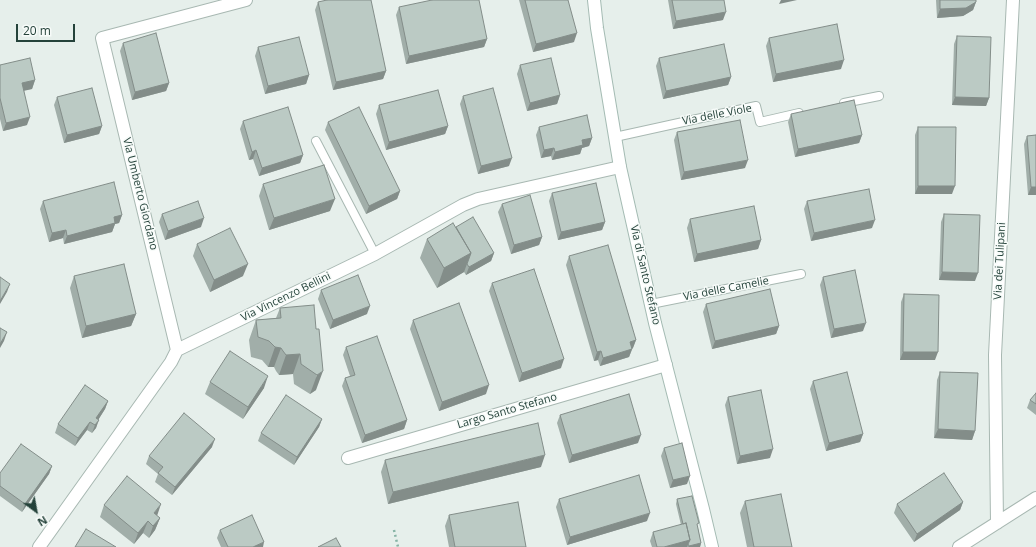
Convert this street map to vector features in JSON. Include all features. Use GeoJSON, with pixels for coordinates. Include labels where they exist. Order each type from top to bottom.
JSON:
{"type":"FeatureCollection","features":[{"type":"Feature","properties":{"kind":"street","name":"Via Umberto Giordano"},"geometry":{"type":"LineString","coordinates":[[177,350],[102,38],[246,0]]}},
{"type":"Feature","properties":{"kind":"street","name":"Via di Santo Stefano"},"geometry":{"type":"LineString","coordinates":[[594,0],[597,28],[620,167],[651,304],[712,547]]}},
{"type":"Feature","properties":{"kind":"street","name":"Via dei Tulipani"},"geometry":{"type":"LineString","coordinates":[[997,523],[995,355],[1013,0]]}},
{"type":"Feature","properties":{"kind":"street","name":"Via Vincenzo Bellini"},"geometry":{"type":"LineString","coordinates":[[177,350],[375,254],[463,204],[478,199],[620,167]]}},
{"type":"Feature","properties":{"kind":"street"},"geometry":{"type":"LineString","coordinates":[[38,547],[171,362],[177,350]]}},
{"type":"Feature","properties":{"kind":"street","name":"Largo Santo Stefano"},"geometry":{"type":"LineString","coordinates":[[348,458],[666,365]]}},
{"type":"Feature","properties":{"kind":"street"},"geometry":{"type":"LineString","coordinates":[[959,547],[1036,498]]}},
{"type":"Feature","properties":{"kind":"lane"},"geometry":{"type":"LineString","coordinates":[[834,106],[879,96]]}},
{"type":"Feature","properties":{"kind":"lane","name":"Via delle Viole"},"geometry":{"type":"LineString","coordinates":[[615,137],[756,106],[760,122],[804,112]]}},
{"type":"Feature","properties":{"kind":"lane"},"geometry":{"type":"LineString","coordinates":[[316,141],[375,254]]}},
{"type":"Feature","properties":{"kind":"lane","name":"Via delle Camelie"},"geometry":{"type":"LineString","coordinates":[[651,304],[801,274]]}},
{"type":"Feature","properties":{"kind":"path"},"geometry":{"type":"LineString","coordinates":[[394,530],[398,547]]}},
{"type":"Feature","properties":{"kind":"building"},"geometry":{"type":"Polygon","coordinates":[[[327,0],[371,0],[386,71],[336,82],[318,2],[327,0]]]}},
{"type":"Feature","properties":{"kind":"building"},"geometry":{"type":"Polygon","coordinates":[[[432,0],[479,0],[487,39],[409,56],[399,7],[432,0]]]}},
{"type":"Feature","properties":{"kind":"building"},"geometry":{"type":"Polygon","coordinates":[[[525,0],[568,0],[577,33],[536,44],[525,0]]]}},
{"type":"Feature","properties":{"kind":"building"},"geometry":{"type":"Polygon","coordinates":[[[672,0],[724,0],[726,12],[676,21],[672,0]]]}},
{"type":"Feature","properties":{"kind":"building"},"geometry":{"type":"Polygon","coordinates":[[[940,0],[976,0],[976,2],[966,8],[940,9],[940,0]]]}},
{"type":"Feature","properties":{"kind":"building"},"geometry":{"type":"Polygon","coordinates":[[[837,24],[844,60],[776,74],[769,38],[837,24]]]}},
{"type":"Feature","properties":{"kind":"building"},"geometry":{"type":"Polygon","coordinates":[[[156,33],[169,83],[135,92],[123,43],[156,33]]]}},
{"type":"Feature","properties":{"kind":"building"},"geometry":{"type":"Polygon","coordinates":[[[957,36],[991,37],[989,98],[955,97],[957,36]]]}},
{"type":"Feature","properties":{"kind":"building"},"geometry":{"type":"Polygon","coordinates":[[[299,37],[309,75],[268,86],[258,47],[299,37]]]}},
{"type":"Feature","properties":{"kind":"building"},"geometry":{"type":"Polygon","coordinates":[[[724,44],[731,77],[666,91],[659,58],[724,44]]]}},
{"type":"Feature","properties":{"kind":"building"},"geometry":{"type":"Polygon","coordinates":[[[30,58],[35,80],[22,83],[30,117],[6,123],[0,98],[0,65],[30,58]]]}},
{"type":"Feature","properties":{"kind":"building"},"geometry":{"type":"Polygon","coordinates":[[[551,58],[560,95],[530,103],[520,65],[551,58]]]}},
{"type":"Feature","properties":{"kind":"building"},"geometry":{"type":"Polygon","coordinates":[[[92,88],[102,126],[67,135],[57,97],[92,88]]]}},
{"type":"Feature","properties":{"kind":"building"},"geometry":{"type":"Polygon","coordinates":[[[493,88],[512,158],[481,166],[463,96],[493,88]]]}},
{"type":"Feature","properties":{"kind":"building"},"geometry":{"type":"Polygon","coordinates":[[[438,90],[448,126],[389,142],[379,105],[438,90]]]}},
{"type":"Feature","properties":{"kind":"building"},"geometry":{"type":"Polygon","coordinates":[[[854,100],[862,135],[798,149],[791,114],[854,100]]]}},
{"type":"Feature","properties":{"kind":"building"},"geometry":{"type":"Polygon","coordinates":[[[288,107],[303,155],[262,168],[256,150],[252,152],[243,121],[288,107]]]}},
{"type":"Feature","properties":{"kind":"building"},"geometry":{"type":"Polygon","coordinates":[[[359,107],[400,191],[369,206],[328,122],[359,107]]]}},
{"type":"Feature","properties":{"kind":"building"},"geometry":{"type":"Polygon","coordinates":[[[587,115],[592,138],[582,140],[583,145],[555,152],[554,148],[544,150],[539,127],[587,115]]]}},
{"type":"Feature","properties":{"kind":"building"},"geometry":{"type":"Polygon","coordinates":[[[740,120],[748,160],[684,172],[677,132],[740,120]]]}},
{"type":"Feature","properties":{"kind":"building"},"geometry":{"type":"Polygon","coordinates":[[[918,127],[956,127],[955,186],[918,186],[918,127]]]}},
{"type":"Feature","properties":{"kind":"building"},"geometry":{"type":"Polygon","coordinates":[[[1036,135],[1036,187],[1031,187],[1027,136],[1036,135]]]}},
{"type":"Feature","properties":{"kind":"building"},"geometry":{"type":"Polygon","coordinates":[[[324,165],[335,199],[274,218],[263,184],[324,165]]]}},
{"type":"Feature","properties":{"kind":"building"},"geometry":{"type":"Polygon","coordinates":[[[114,182],[122,215],[114,217],[115,223],[67,236],[66,230],[52,233],[43,201],[114,182]]]}},
{"type":"Feature","properties":{"kind":"building"},"geometry":{"type":"Polygon","coordinates":[[[596,183],[605,222],[561,232],[552,193],[596,183]]]}},
{"type":"Feature","properties":{"kind":"building"},"geometry":{"type":"Polygon","coordinates":[[[869,189],[875,220],[814,233],[807,201],[869,189]]]}},
{"type":"Feature","properties":{"kind":"building"},"geometry":{"type":"Polygon","coordinates":[[[530,195],[542,237],[514,245],[502,204],[530,195]]]}},
{"type":"Feature","properties":{"kind":"building"},"geometry":{"type":"Polygon","coordinates":[[[198,201],[204,218],[168,231],[162,214],[198,201]]]}},
{"type":"Feature","properties":{"kind":"building"},"geometry":{"type":"Polygon","coordinates":[[[754,206],[761,240],[697,254],[690,219],[754,206]]]}},
{"type":"Feature","properties":{"kind":"building"},"geometry":{"type":"Polygon","coordinates":[[[944,214],[980,215],[978,273],[942,272],[944,214]]]}},
{"type":"Feature","properties":{"kind":"building"},"geometry":{"type":"Polygon","coordinates":[[[473,217],[494,253],[469,267],[467,264],[471,253],[456,227],[473,217]]]}},
{"type":"Feature","properties":{"kind":"building"},"geometry":{"type":"Polygon","coordinates":[[[453,223],[471,253],[444,268],[427,239],[453,223]]]}},
{"type":"Feature","properties":{"kind":"building"},"geometry":{"type":"Polygon","coordinates":[[[230,228],[248,264],[214,280],[197,244],[230,228]]]}},
{"type":"Feature","properties":{"kind":"building"},"geometry":{"type":"Polygon","coordinates":[[[608,245],[636,340],[630,342],[632,349],[603,358],[601,351],[597,352],[569,256],[608,245]]]}},
{"type":"Feature","properties":{"kind":"building"},"geometry":{"type":"Polygon","coordinates":[[[124,264],[136,314],[86,326],[74,276],[124,264]]]}},
{"type":"Feature","properties":{"kind":"building"},"geometry":{"type":"Polygon","coordinates":[[[534,269],[564,359],[522,373],[492,283],[534,269]]]}},
{"type":"Feature","properties":{"kind":"building"},"geometry":{"type":"Polygon","coordinates":[[[855,270],[866,323],[834,329],[823,277],[855,270]]]}},
{"type":"Feature","properties":{"kind":"building"},"geometry":{"type":"Polygon","coordinates":[[[358,275],[370,306],[333,320],[321,290],[358,275]]]}},
{"type":"Feature","properties":{"kind":"building"},"geometry":{"type":"Polygon","coordinates":[[[0,277],[10,284],[0,301],[0,277]]]}},
{"type":"Feature","properties":{"kind":"building"},"geometry":{"type":"Polygon","coordinates":[[[770,289],[779,326],[715,341],[706,304],[770,289]]]}},
{"type":"Feature","properties":{"kind":"building"},"geometry":{"type":"Polygon","coordinates":[[[904,294],[939,295],[938,352],[903,352],[904,294]]]}},
{"type":"Feature","properties":{"kind":"building"},"geometry":{"type":"Polygon","coordinates":[[[459,303],[489,385],[442,402],[413,320],[459,303]]]}},
{"type":"Feature","properties":{"kind":"building"},"geometry":{"type":"Polygon","coordinates":[[[314,305],[316,329],[319,329],[323,371],[317,375],[301,364],[300,354],[286,355],[281,348],[275,347],[269,341],[258,337],[256,320],[281,318],[280,308],[314,305]]]}},
{"type":"Feature","properties":{"kind":"building"},"geometry":{"type":"Polygon","coordinates":[[[0,328],[7,332],[0,344],[0,328]]]}},
{"type":"Feature","properties":{"kind":"building"},"geometry":{"type":"Polygon","coordinates":[[[377,336],[407,420],[365,435],[345,378],[355,375],[346,347],[377,336]]]}},
{"type":"Feature","properties":{"kind":"building"},"geometry":{"type":"Polygon","coordinates":[[[230,351],[268,376],[248,407],[210,382],[230,351]]]}},
{"type":"Feature","properties":{"kind":"building"},"geometry":{"type":"Polygon","coordinates":[[[847,372],[863,434],[829,443],[813,381],[847,372]]]}},
{"type":"Feature","properties":{"kind":"building"},"geometry":{"type":"Polygon","coordinates":[[[940,372],[978,373],[975,431],[938,429],[940,372]]]}},
{"type":"Feature","properties":{"kind":"building"},"geometry":{"type":"Polygon","coordinates":[[[85,385],[108,401],[96,418],[99,420],[95,425],[90,422],[78,438],[58,424],[85,385]]]}},
{"type":"Feature","properties":{"kind":"building"},"geometry":{"type":"Polygon","coordinates":[[[761,390],[773,449],[740,456],[728,397],[761,390]]]}},
{"type":"Feature","properties":{"kind":"building"},"geometry":{"type":"Polygon","coordinates":[[[1036,393],[1036,404],[1030,400],[1036,393]]]}},
{"type":"Feature","properties":{"kind":"building"},"geometry":{"type":"Polygon","coordinates":[[[629,394],[641,435],[572,455],[560,415],[629,394]]]}},
{"type":"Feature","properties":{"kind":"building"},"geometry":{"type":"Polygon","coordinates":[[[286,395],[322,419],[297,457],[261,433],[286,395]]]}},
{"type":"Feature","properties":{"kind":"building"},"geometry":{"type":"Polygon","coordinates":[[[184,413],[215,439],[175,487],[158,473],[163,467],[149,456],[184,413]]]}},
{"type":"Feature","properties":{"kind":"building"},"geometry":{"type":"Polygon","coordinates":[[[538,423],[545,455],[393,492],[385,460],[538,423]]]}},
{"type":"Feature","properties":{"kind":"building"},"geometry":{"type":"Polygon","coordinates":[[[682,443],[690,476],[673,480],[664,448],[682,443]]]}},
{"type":"Feature","properties":{"kind":"building"},"geometry":{"type":"Polygon","coordinates":[[[21,444],[52,466],[25,504],[0,486],[0,473],[21,444]]]}},
{"type":"Feature","properties":{"kind":"building"},"geometry":{"type":"Polygon","coordinates":[[[944,473],[963,502],[917,534],[897,504],[944,473]]]}},
{"type":"Feature","properties":{"kind":"building"},"geometry":{"type":"Polygon","coordinates":[[[639,475],[650,513],[570,537],[559,499],[639,475]]]}},
{"type":"Feature","properties":{"kind":"building"},"geometry":{"type":"Polygon","coordinates":[[[127,476],[161,504],[154,513],[160,518],[153,526],[148,521],[138,533],[104,505],[127,476]]]}},
{"type":"Feature","properties":{"kind":"building"},"geometry":{"type":"Polygon","coordinates":[[[781,494],[792,547],[754,547],[745,501],[781,494]]]}},
{"type":"Feature","properties":{"kind":"building"},"geometry":{"type":"Polygon","coordinates":[[[692,496],[699,523],[697,524],[701,543],[689,546],[688,544],[690,540],[686,523],[683,524],[677,499],[692,496]]]}},
{"type":"Feature","properties":{"kind":"building"},"geometry":{"type":"Polygon","coordinates":[[[518,502],[526,547],[455,547],[449,515],[518,502]]]}},
{"type":"Feature","properties":{"kind":"building"},"geometry":{"type":"Polygon","coordinates":[[[252,515],[264,542],[253,547],[228,547],[220,530],[252,515]]]}},
{"type":"Feature","properties":{"kind":"building"},"geometry":{"type":"Polygon","coordinates":[[[686,523],[690,540],[664,547],[657,547],[653,532],[686,523]]]}},
{"type":"Feature","properties":{"kind":"building"},"geometry":{"type":"Polygon","coordinates":[[[86,529],[116,547],[75,547],[86,529]]]}},
{"type":"Feature","properties":{"kind":"building"},"geometry":{"type":"Polygon","coordinates":[[[336,538],[341,547],[318,547],[336,538]]]}}]}
